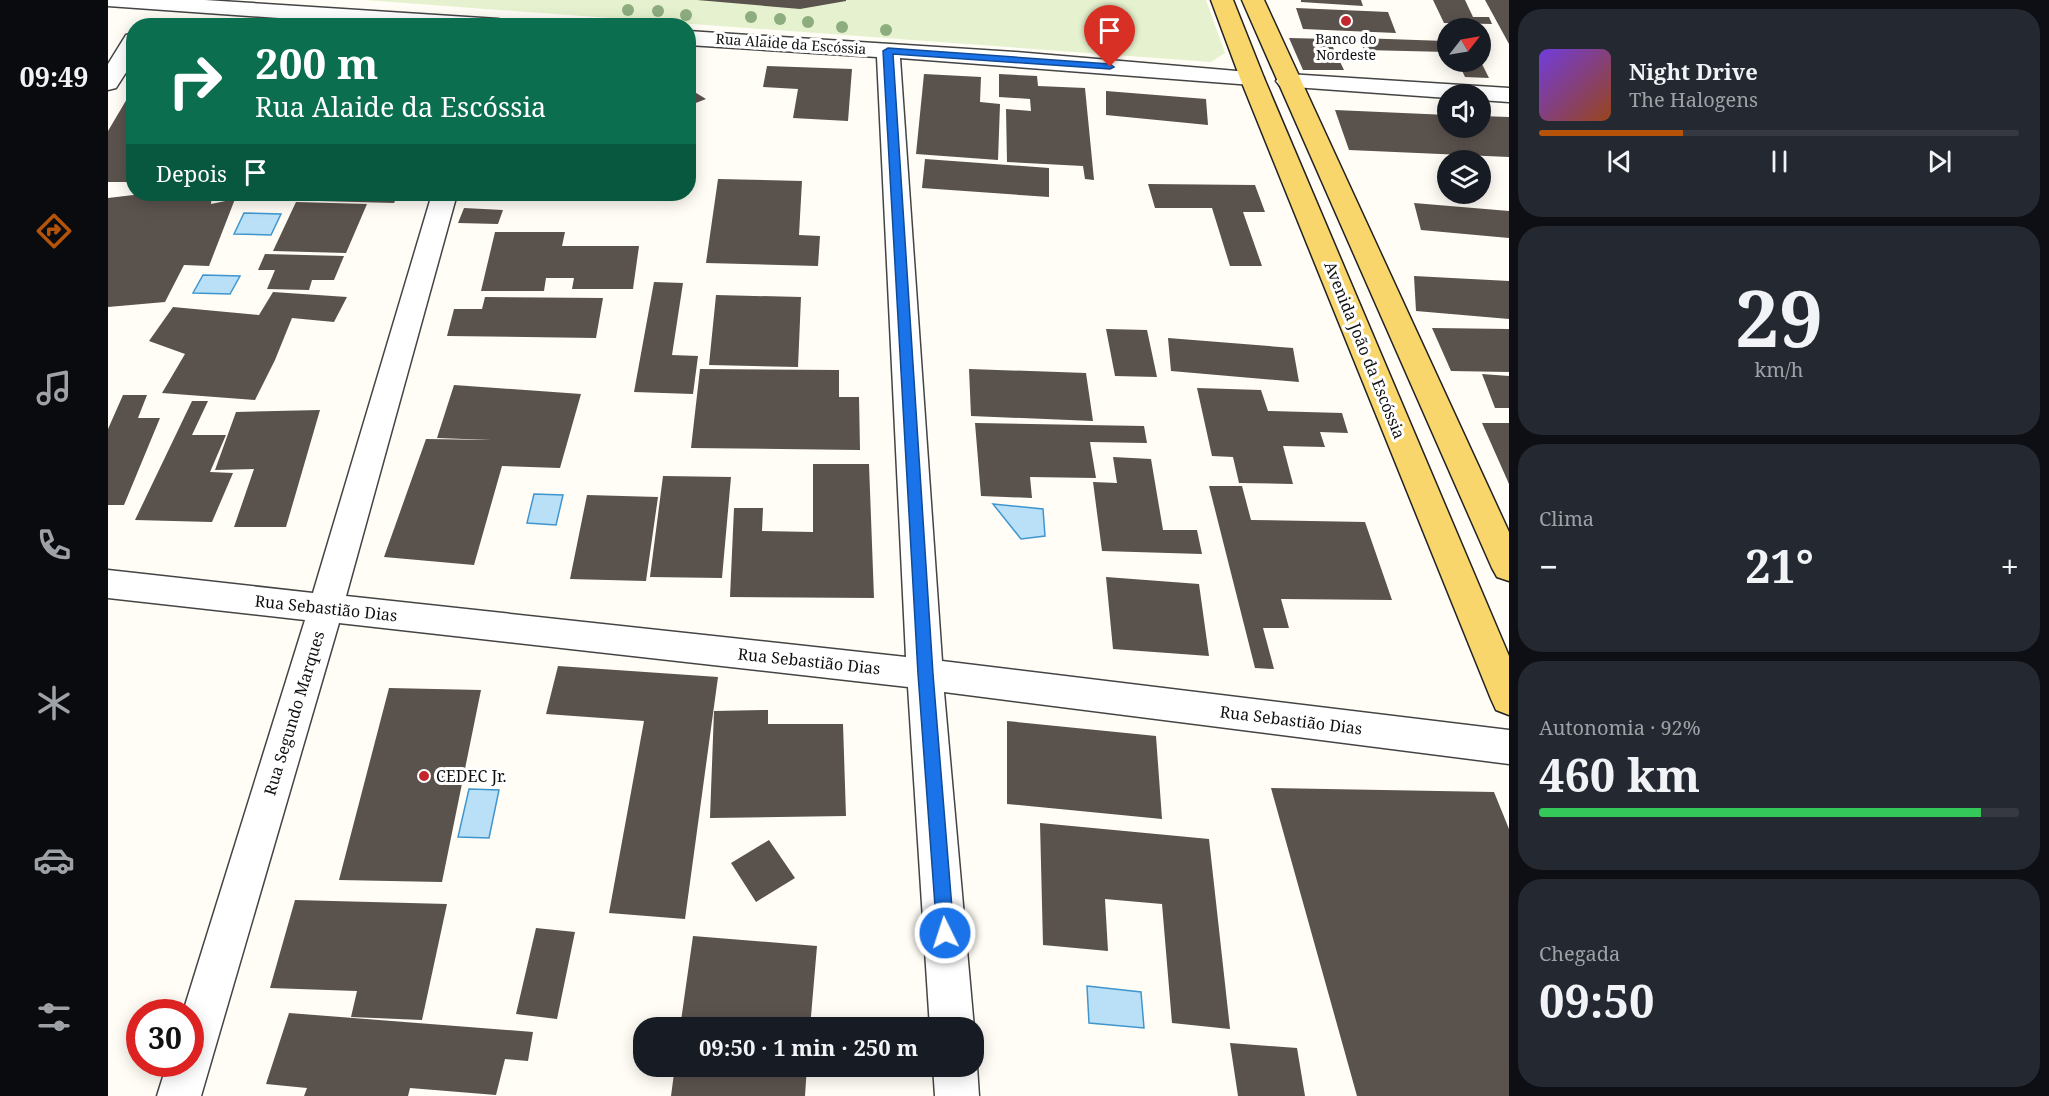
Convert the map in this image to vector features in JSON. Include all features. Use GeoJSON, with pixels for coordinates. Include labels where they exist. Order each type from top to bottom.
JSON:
{"type":"FeatureCollection","features":[{"type":"Feature","properties":{"kind":"main road","name":"Avenida João da Escóssia"},"geometry":{"type":"LineString","coordinates":[[1222,0],[1252,78],[1509,699]]}},
{"type":"Feature","properties":{"kind":"main road"},"geometry":{"type":"LineString","coordinates":[[1253,0],[1509,568]]}},
{"type":"Feature","properties":{"kind":"street"},"geometry":{"type":"LineString","coordinates":[[108,0],[325,7],[427,18]]}},
{"type":"Feature","properties":{"kind":"street"},"geometry":{"type":"LineString","coordinates":[[147,18],[156,2]]}},
{"type":"Feature","properties":{"kind":"street","name":"Rua Alaide da Escóssia"},"geometry":{"type":"LineString","coordinates":[[696,39],[1252,78]]}},
{"type":"Feature","properties":{"kind":"street"},"geometry":{"type":"LineString","coordinates":[[888,51],[925,674],[951,1017]]}},
{"type":"Feature","properties":{"kind":"street"},"geometry":{"type":"LineString","coordinates":[[108,83],[126,53]]}},
{"type":"Feature","properties":{"kind":"street"},"geometry":{"type":"LineString","coordinates":[[1288,81],[1509,95]]}},
{"type":"Feature","properties":{"kind":"street","name":"Rua Segundo Marques"},"geometry":{"type":"LineString","coordinates":[[204,1013],[326,608],[442,201]]}},
{"type":"Feature","properties":{"kind":"street","name":"Rua Sebastião Dias"},"geometry":{"type":"LineString","coordinates":[[108,584],[925,674],[1509,747]]}},
{"type":"Feature","properties":{"kind":"street"},"geometry":{"type":"LineString","coordinates":[[179,1096],[185,1077]]}},
{"type":"Feature","properties":{"kind":"street"},"geometry":{"type":"LineString","coordinates":[[956,1077],[957,1096]]}},
{"type":"Feature","properties":{"kind":"green space"},"geometry":{"type":"Polygon","coordinates":[[[365,0],[1206,0],[1225,53],[1211,62],[696,24],[696,18],[611,18],[365,0]]]}},
{"type":"Feature","properties":{"kind":"water"},"geometry":{"type":"Polygon","coordinates":[[[244,213],[281,214],[271,235],[234,234],[244,213]]]}},
{"type":"Feature","properties":{"kind":"water"},"geometry":{"type":"Polygon","coordinates":[[[203,275],[240,276],[230,294],[193,293],[203,275]]]}},
{"type":"Feature","properties":{"kind":"water"},"geometry":{"type":"Polygon","coordinates":[[[534,494],[563,495],[556,525],[527,523],[534,494]]]}},
{"type":"Feature","properties":{"kind":"water"},"geometry":{"type":"Polygon","coordinates":[[[993,504],[1043,509],[1045,536],[1021,539],[993,504]]]}},
{"type":"Feature","properties":{"kind":"water"},"geometry":{"type":"Polygon","coordinates":[[[469,789],[499,790],[489,838],[458,837],[469,789]]]}},
{"type":"Feature","properties":{"kind":"water"},"geometry":{"type":"Polygon","coordinates":[[[1087,986],[1141,992],[1144,1028],[1089,1023],[1087,986]]]}},
{"type":"Feature","properties":{"kind":"building"},"geometry":{"type":"Polygon","coordinates":[[[697,0],[846,0],[846,1],[800,9],[697,0]]]}},
{"type":"Feature","properties":{"kind":"building"},"geometry":{"type":"Polygon","coordinates":[[[1301,0],[1361,0],[1363,6],[1301,2],[1301,0]]]}},
{"type":"Feature","properties":{"kind":"building"},"geometry":{"type":"Polygon","coordinates":[[[1433,0],[1465,0],[1473,17],[1489,18],[1442,18],[1433,0]]]}},
{"type":"Feature","properties":{"kind":"building"},"geometry":{"type":"Polygon","coordinates":[[[1485,0],[1509,0],[1509,44],[1485,0]]]}},
{"type":"Feature","properties":{"kind":"building","name":"Banco do Nordeste"},"geometry":{"type":"Polygon","coordinates":[[[1296,8],[1388,12],[1396,33],[1303,29],[1296,8]]]}},
{"type":"Feature","properties":{"kind":"building"},"geometry":{"type":"Polygon","coordinates":[[[1289,38],[1329,39],[1344,70],[1303,70],[1289,38]]]}},
{"type":"Feature","properties":{"kind":"building"},"geometry":{"type":"Polygon","coordinates":[[[1359,38],[1437,41],[1437,52],[1364,50],[1359,38]]]}},
{"type":"Feature","properties":{"kind":"building"},"geometry":{"type":"Polygon","coordinates":[[[767,66],[852,69],[848,121],[793,118],[798,89],[763,87],[767,66]]]}},
{"type":"Feature","properties":{"kind":"building"},"geometry":{"type":"Polygon","coordinates":[[[1463,72],[1486,72],[1489,78],[1465,77],[1463,72]]]}},
{"type":"Feature","properties":{"kind":"building"},"geometry":{"type":"Polygon","coordinates":[[[924,74],[981,77],[980,102],[1000,104],[998,160],[916,154],[924,74]]]}},
{"type":"Feature","properties":{"kind":"building"},"geometry":{"type":"Polygon","coordinates":[[[999,74],[1037,76],[1038,86],[1085,88],[1094,180],[1085,179],[1083,166],[1007,162],[1006,109],[1031,111],[1030,99],[999,97],[999,74]]]}},
{"type":"Feature","properties":{"kind":"building"},"geometry":{"type":"Polygon","coordinates":[[[1106,91],[1206,99],[1208,125],[1106,115],[1106,91]]]}},
{"type":"Feature","properties":{"kind":"building"},"geometry":{"type":"Polygon","coordinates":[[[696,93],[706,99],[696,103],[696,93]]]}},
{"type":"Feature","properties":{"kind":"building"},"geometry":{"type":"Polygon","coordinates":[[[126,101],[126,182],[108,182],[108,131],[126,101]]]}},
{"type":"Feature","properties":{"kind":"building"},"geometry":{"type":"Polygon","coordinates":[[[1335,110],[1437,115],[1437,138],[1491,138],[1491,116],[1509,117],[1509,157],[1491,156],[1491,150],[1437,150],[1437,154],[1349,150],[1335,110]]]}},
{"type":"Feature","properties":{"kind":"building"},"geometry":{"type":"Polygon","coordinates":[[[925,159],[1049,168],[1049,197],[922,188],[925,159]]]}},
{"type":"Feature","properties":{"kind":"building"},"geometry":{"type":"Polygon","coordinates":[[[718,179],[802,181],[799,235],[820,236],[818,266],[706,263],[718,179]]]}},
{"type":"Feature","properties":{"kind":"building"},"geometry":{"type":"Polygon","coordinates":[[[1148,184],[1255,185],[1265,212],[1243,212],[1262,266],[1230,266],[1212,208],[1155,208],[1148,184]]]}},
{"type":"Feature","properties":{"kind":"building"},"geometry":{"type":"Polygon","coordinates":[[[126,196],[126,201],[211,201],[211,204],[234,201],[209,266],[184,265],[165,302],[108,307],[108,198],[126,196]]]}},
{"type":"Feature","properties":{"kind":"building"},"geometry":{"type":"Polygon","coordinates":[[[318,201],[395,201],[394,203],[318,201]]]}},
{"type":"Feature","properties":{"kind":"building"},"geometry":{"type":"Polygon","coordinates":[[[296,202],[367,204],[346,253],[273,251],[296,202]]]}},
{"type":"Feature","properties":{"kind":"building"},"geometry":{"type":"Polygon","coordinates":[[[1414,203],[1509,211],[1509,238],[1421,230],[1414,203]]]}},
{"type":"Feature","properties":{"kind":"building"},"geometry":{"type":"Polygon","coordinates":[[[464,208],[503,210],[498,224],[458,223],[464,208]]]}},
{"type":"Feature","properties":{"kind":"building"},"geometry":{"type":"Polygon","coordinates":[[[495,232],[565,232],[562,246],[639,246],[633,289],[572,289],[574,278],[546,278],[544,291],[481,291],[495,232]]]}},
{"type":"Feature","properties":{"kind":"building"},"geometry":{"type":"Polygon","coordinates":[[[265,254],[344,256],[334,280],[312,280],[309,290],[267,289],[275,270],[258,270],[265,254]]]}},
{"type":"Feature","properties":{"kind":"building"},"geometry":{"type":"Polygon","coordinates":[[[1414,276],[1509,281],[1509,319],[1416,311],[1414,276]]]}},
{"type":"Feature","properties":{"kind":"building"},"geometry":{"type":"Polygon","coordinates":[[[654,282],[683,283],[672,355],[698,356],[693,394],[634,392],[654,282]]]}},
{"type":"Feature","properties":{"kind":"building"},"geometry":{"type":"Polygon","coordinates":[[[273,292],[347,297],[334,322],[292,318],[255,400],[162,393],[185,354],[149,341],[173,307],[259,315],[273,292]]]}},
{"type":"Feature","properties":{"kind":"building"},"geometry":{"type":"Polygon","coordinates":[[[716,295],[801,297],[798,367],[709,365],[716,295]]]}},
{"type":"Feature","properties":{"kind":"building"},"geometry":{"type":"Polygon","coordinates":[[[485,297],[603,298],[596,338],[447,336],[454,309],[482,309],[485,297]]]}},
{"type":"Feature","properties":{"kind":"building"},"geometry":{"type":"Polygon","coordinates":[[[1432,328],[1509,329],[1509,372],[1451,371],[1432,328]]]}},
{"type":"Feature","properties":{"kind":"building"},"geometry":{"type":"Polygon","coordinates":[[[1106,329],[1147,330],[1157,377],[1115,376],[1106,329]]]}},
{"type":"Feature","properties":{"kind":"building"},"geometry":{"type":"Polygon","coordinates":[[[1168,338],[1293,348],[1299,382],[1171,371],[1168,338]]]}},
{"type":"Feature","properties":{"kind":"building"},"geometry":{"type":"Polygon","coordinates":[[[700,369],[839,370],[839,397],[859,397],[860,450],[691,448],[700,369]]]}},
{"type":"Feature","properties":{"kind":"building"},"geometry":{"type":"Polygon","coordinates":[[[969,369],[1086,373],[1093,421],[971,416],[969,369]]]}},
{"type":"Feature","properties":{"kind":"building"},"geometry":{"type":"Polygon","coordinates":[[[1482,374],[1509,376],[1509,408],[1495,408],[1482,374]]]}},
{"type":"Feature","properties":{"kind":"building"},"geometry":{"type":"Polygon","coordinates":[[[454,385],[581,394],[560,468],[502,466],[474,565],[384,557],[426,439],[491,440],[437,438],[454,385]]]}},
{"type":"Feature","properties":{"kind":"building"},"geometry":{"type":"Polygon","coordinates":[[[1197,388],[1261,390],[1268,411],[1342,413],[1348,433],[1320,432],[1325,447],[1283,446],[1293,484],[1239,483],[1233,457],[1212,456],[1197,388]]]}},
{"type":"Feature","properties":{"kind":"building"},"geometry":{"type":"Polygon","coordinates":[[[123,395],[147,395],[138,418],[160,418],[124,505],[108,505],[108,429],[123,395]]]}},
{"type":"Feature","properties":{"kind":"building"},"geometry":{"type":"Polygon","coordinates":[[[192,401],[208,401],[192,435],[226,435],[210,472],[233,473],[212,522],[135,520],[192,401]]]}},
{"type":"Feature","properties":{"kind":"building"},"geometry":{"type":"Polygon","coordinates":[[[320,410],[286,527],[234,527],[254,469],[215,470],[236,412],[320,410]]]}},
{"type":"Feature","properties":{"kind":"building"},"geometry":{"type":"Polygon","coordinates":[[[975,423],[1144,426],[1147,443],[1090,442],[1096,478],[1030,477],[1032,498],[981,496],[975,423]]]}},
{"type":"Feature","properties":{"kind":"building"},"geometry":{"type":"Polygon","coordinates":[[[1482,423],[1509,423],[1509,484],[1482,423]]]}},
{"type":"Feature","properties":{"kind":"building"},"geometry":{"type":"Polygon","coordinates":[[[1113,457],[1151,459],[1163,530],[1197,530],[1202,554],[1102,551],[1093,482],[1117,483],[1113,457]]]}},
{"type":"Feature","properties":{"kind":"building"},"geometry":{"type":"Polygon","coordinates":[[[813,464],[869,464],[874,598],[730,597],[734,508],[763,508],[762,531],[813,532],[813,464]]]}},
{"type":"Feature","properties":{"kind":"building"},"geometry":{"type":"Polygon","coordinates":[[[663,476],[731,477],[722,578],[650,577],[663,476]]]}},
{"type":"Feature","properties":{"kind":"building"},"geometry":{"type":"Polygon","coordinates":[[[1209,486],[1242,486],[1251,520],[1365,522],[1392,600],[1281,599],[1289,628],[1263,628],[1274,669],[1255,668],[1209,486]]]}},
{"type":"Feature","properties":{"kind":"building"},"geometry":{"type":"Polygon","coordinates":[[[587,495],[658,497],[646,581],[570,579],[587,495]]]}},
{"type":"Feature","properties":{"kind":"building"},"geometry":{"type":"Polygon","coordinates":[[[1106,577],[1199,584],[1209,656],[1113,649],[1106,577]]]}},
{"type":"Feature","properties":{"kind":"building"},"geometry":{"type":"Polygon","coordinates":[[[558,666],[718,677],[685,919],[609,913],[644,721],[546,714],[558,666]]]}},
{"type":"Feature","properties":{"kind":"building"},"geometry":{"type":"Polygon","coordinates":[[[389,688],[481,690],[442,882],[339,880],[389,688]]]}},
{"type":"Feature","properties":{"kind":"building"},"geometry":{"type":"Polygon","coordinates":[[[768,710],[768,724],[843,724],[846,816],[710,818],[714,711],[768,710]]]}},
{"type":"Feature","properties":{"kind":"building"},"geometry":{"type":"Polygon","coordinates":[[[1007,721],[1156,736],[1162,819],[1007,804],[1007,721]]]}},
{"type":"Feature","properties":{"kind":"building"},"geometry":{"type":"Polygon","coordinates":[[[1271,788],[1494,792],[1509,829],[1509,1096],[1357,1096],[1271,788]]]}},
{"type":"Feature","properties":{"kind":"building"},"geometry":{"type":"Polygon","coordinates":[[[1040,823],[1209,839],[1230,1029],[1172,1023],[1162,904],[1105,899],[1108,951],[1043,945],[1040,823]]]}},
{"type":"Feature","properties":{"kind":"building"},"geometry":{"type":"Polygon","coordinates":[[[769,840],[795,878],[756,902],[731,863],[769,840]]]}},
{"type":"Feature","properties":{"kind":"building"},"geometry":{"type":"Polygon","coordinates":[[[295,900],[447,904],[422,1020],[351,1017],[357,991],[270,988],[295,900]]]}},
{"type":"Feature","properties":{"kind":"building"},"geometry":{"type":"Polygon","coordinates":[[[536,928],[575,932],[557,1019],[516,1014],[536,928]]]}},
{"type":"Feature","properties":{"kind":"building"},"geometry":{"type":"Polygon","coordinates":[[[693,936],[817,946],[811,1017],[682,1017],[693,936]]]}},
{"type":"Feature","properties":{"kind":"building"},"geometry":{"type":"Polygon","coordinates":[[[289,1013],[533,1032],[528,1061],[505,1059],[496,1095],[410,1088],[408,1096],[304,1096],[307,1088],[266,1084],[289,1013]]]}},
{"type":"Feature","properties":{"kind":"building"},"geometry":{"type":"Polygon","coordinates":[[[1230,1043],[1297,1048],[1305,1096],[1238,1096],[1230,1043]]]}},
{"type":"Feature","properties":{"kind":"building"},"geometry":{"type":"Polygon","coordinates":[[[674,1077],[806,1077],[805,1096],[671,1096],[674,1077]]]}},
{"type":"Feature","properties":{"kind":"place","name":"Banco do Nordeste"},"geometry":{"type":"Point","coordinates":[1346,21]}},
{"type":"Feature","properties":{"kind":"place","name":"CEDEC Jr."},"geometry":{"type":"Point","coordinates":[424,776]}},
{"type":"Feature","properties":{"kind":"route"},"geometry":{"type":"LineString","coordinates":[[945,933],[925,674],[888,51],[1110,67]]}}]}
